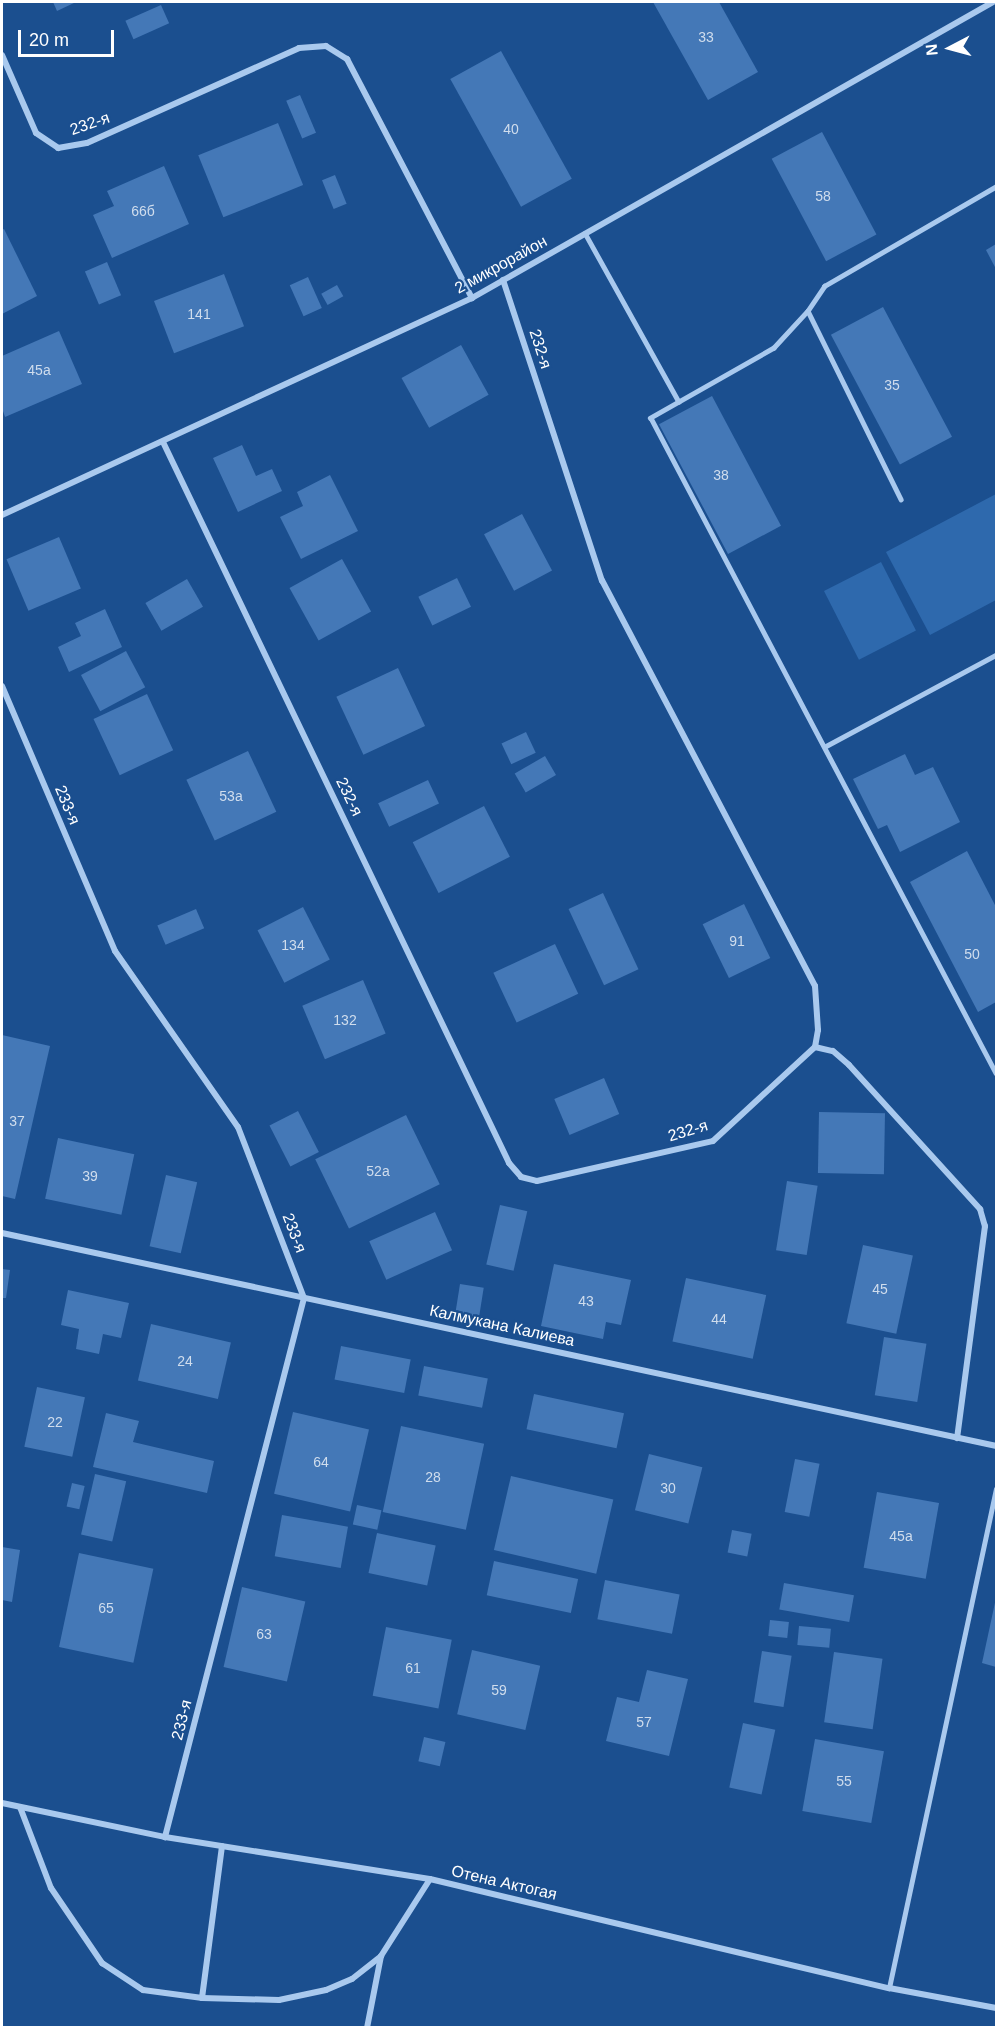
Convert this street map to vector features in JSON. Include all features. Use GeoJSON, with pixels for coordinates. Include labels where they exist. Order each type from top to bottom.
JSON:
{"type":"FeatureCollection","features":[{"type":"Feature","properties":{"kind":"street","name":"2 микрорайон"},"geometry":{"type":"LineString","coordinates":[[2,515],[472,298],[995,3]]}},
{"type":"Feature","properties":{"kind":"street","name":"232-я"},"geometry":{"type":"LineString","coordinates":[[2,55],[36,133],[58,148],[87,143],[299,48],[326,46],[347,59],[472,298]]}},
{"type":"Feature","properties":{"kind":"street","name":"232-я"},"geometry":{"type":"LineString","coordinates":[[163,442],[509,1163],[521,1177],[537,1181],[713,1141],[815,1047],[815,986],[602,581],[503,280]]}},
{"type":"Feature","properties":{"kind":"street","name":"233-я"},"geometry":{"type":"LineString","coordinates":[[2,686],[115,951],[238,1127],[304,1298],[165,1837]]}},
{"type":"Feature","properties":{"kind":"street"},"geometry":{"type":"LineString","coordinates":[[815,1047],[833,1051],[849,1065],[980,1209],[985,1226],[957,1438]]}},
{"type":"Feature","properties":{"kind":"street","name":"Калмукана Калиева"},"geometry":{"type":"LineString","coordinates":[[2,1233],[996,1446]]}},
{"type":"Feature","properties":{"kind":"street","name":"Отена Актогая"},"geometry":{"type":"LineString","coordinates":[[2,1803],[165,1837],[430,1879],[889,1988],[996,2008]]}},
{"type":"Feature","properties":{"kind":"street"},"geometry":{"type":"LineString","coordinates":[[20,1807],[51,1888],[102,1963],[142,1990],[202,1998],[279,2000],[326,1990],[352,1979],[381,1956],[430,1879]]}},
{"type":"Feature","properties":{"kind":"street"},"geometry":{"type":"LineString","coordinates":[[202,1998],[222,1846]]}},
{"type":"Feature","properties":{"kind":"street"},"geometry":{"type":"LineString","coordinates":[[367,2028],[381,1956]]}},
{"type":"Feature","properties":{"kind":"lane"},"geometry":{"type":"LineString","coordinates":[[996,187],[825,286],[808,311],[774,348],[651,418],[826,746],[996,1073]]}},
{"type":"Feature","properties":{"kind":"lane"},"geometry":{"type":"LineString","coordinates":[[585,233],[679,402]]}},
{"type":"Feature","properties":{"kind":"lane"},"geometry":{"type":"LineString","coordinates":[[808,311],[901,499]]}},
{"type":"Feature","properties":{"kind":"lane"},"geometry":{"type":"LineString","coordinates":[[826,746],[996,655]]}},
{"type":"Feature","properties":{"kind":"lane"},"geometry":{"type":"LineString","coordinates":[[889,1988],[996,1489]]}},
{"type":"Feature","properties":{"kind":"shaded area"},"geometry":{"type":"Polygon","coordinates":[[[996,494],[996,600],[930,635],[886,552],[996,494]]]}},
{"type":"Feature","properties":{"kind":"shaded area"},"geometry":{"type":"Polygon","coordinates":[[[881,562],[916,631],[859,660],[824,591],[881,562]]]}},
{"type":"Feature","properties":{"kind":"building"},"geometry":{"type":"Polygon","coordinates":[[[53,2],[76,2],[57,11],[53,2]]]}},
{"type":"Feature","properties":{"kind":"building"},"geometry":{"type":"Polygon","coordinates":[[[653,2],[719,2],[758,72],[708,100],[653,2]]]}},
{"type":"Feature","properties":{"kind":"building"},"geometry":{"type":"Polygon","coordinates":[[[161,5],[169,23],[134,39],[125,21],[161,5]]]}},
{"type":"Feature","properties":{"kind":"building"},"geometry":{"type":"Polygon","coordinates":[[[501,51],[572,179],[521,207],[450,79],[501,51]]]}},
{"type":"Feature","properties":{"kind":"building"},"geometry":{"type":"Polygon","coordinates":[[[300,95],[316,133],[302,139],[286,101],[300,95]]]}},
{"type":"Feature","properties":{"kind":"building"},"geometry":{"type":"Polygon","coordinates":[[[278,123],[303,185],[223,217],[198,155],[278,123]]]}},
{"type":"Feature","properties":{"kind":"building"},"geometry":{"type":"Polygon","coordinates":[[[822,132],[876,234],[826,261],[772,159],[822,132]]]}},
{"type":"Feature","properties":{"kind":"building"},"geometry":{"type":"Polygon","coordinates":[[[164,166],[189,224],[112,258],[93,215],[114,206],[107,191],[164,166]]]}},
{"type":"Feature","properties":{"kind":"building"},"geometry":{"type":"Polygon","coordinates":[[[335,175],[347,204],[334,209],[322,180],[335,175]]]}},
{"type":"Feature","properties":{"kind":"building"},"geometry":{"type":"Polygon","coordinates":[[[4,229],[37,296],[2,314],[2,230],[4,229]]]}},
{"type":"Feature","properties":{"kind":"building"},"geometry":{"type":"Polygon","coordinates":[[[996,244],[996,269],[986,250],[996,244]]]}},
{"type":"Feature","properties":{"kind":"building"},"geometry":{"type":"Polygon","coordinates":[[[107,262],[121,295],[99,305],[85,271],[107,262]]]}},
{"type":"Feature","properties":{"kind":"building"},"geometry":{"type":"Polygon","coordinates":[[[224,274],[244,326],[174,353],[154,301],[224,274]]]}},
{"type":"Feature","properties":{"kind":"building"},"geometry":{"type":"Polygon","coordinates":[[[308,277],[322,308],[304,316],[290,285],[308,277]]]}},
{"type":"Feature","properties":{"kind":"building"},"geometry":{"type":"Polygon","coordinates":[[[337,285],[343,296],[328,305],[321,294],[337,285]]]}},
{"type":"Feature","properties":{"kind":"building"},"geometry":{"type":"Polygon","coordinates":[[[883,307],[952,437],[900,464],[831,335],[883,307]]]}},
{"type":"Feature","properties":{"kind":"building"},"geometry":{"type":"Polygon","coordinates":[[[59,331],[82,384],[5,417],[2,408],[2,356],[59,331]]]}},
{"type":"Feature","properties":{"kind":"building"},"geometry":{"type":"Polygon","coordinates":[[[461,345],[489,395],[429,428],[402,378],[461,345]]]}},
{"type":"Feature","properties":{"kind":"building"},"geometry":{"type":"Polygon","coordinates":[[[712,396],[781,526],[728,554],[659,424],[712,396]]]}},
{"type":"Feature","properties":{"kind":"building"},"geometry":{"type":"Polygon","coordinates":[[[242,445],[256,476],[272,469],[282,491],[238,512],[213,458],[242,445]]]}},
{"type":"Feature","properties":{"kind":"building"},"geometry":{"type":"Polygon","coordinates":[[[330,475],[358,531],[301,559],[280,517],[303,506],[297,492],[330,475]]]}},
{"type":"Feature","properties":{"kind":"building"},"geometry":{"type":"Polygon","coordinates":[[[522,514],[552,571],[514,591],[484,534],[522,514]]]}},
{"type":"Feature","properties":{"kind":"building"},"geometry":{"type":"Polygon","coordinates":[[[59,537],[81,589],[28,611],[7,559],[59,537]]]}},
{"type":"Feature","properties":{"kind":"building"},"geometry":{"type":"Polygon","coordinates":[[[342,559],[371,611],[319,641],[290,588],[342,559]]]}},
{"type":"Feature","properties":{"kind":"building"},"geometry":{"type":"Polygon","coordinates":[[[457,578],[471,607],[432,626],[418,597],[457,578]]]}},
{"type":"Feature","properties":{"kind":"building"},"geometry":{"type":"Polygon","coordinates":[[[187,579],[203,607],[161,631],[145,603],[187,579]]]}},
{"type":"Feature","properties":{"kind":"building"},"geometry":{"type":"Polygon","coordinates":[[[105,609],[122,647],[69,672],[58,647],[81,636],[75,623],[105,609]]]}},
{"type":"Feature","properties":{"kind":"building"},"geometry":{"type":"Polygon","coordinates":[[[126,651],[145,687],[100,711],[81,675],[126,651]]]}},
{"type":"Feature","properties":{"kind":"building"},"geometry":{"type":"Polygon","coordinates":[[[398,668],[425,726],[363,755],[336,697],[398,668]]]}},
{"type":"Feature","properties":{"kind":"building"},"geometry":{"type":"Polygon","coordinates":[[[147,694],[173,750],[120,775],[94,719],[147,694]]]}},
{"type":"Feature","properties":{"kind":"building"},"geometry":{"type":"Polygon","coordinates":[[[526,732],[536,753],[511,764],[502,743],[526,732]]]}},
{"type":"Feature","properties":{"kind":"building"},"geometry":{"type":"Polygon","coordinates":[[[248,751],[276,812],[215,840],[186,780],[248,751]]]}},
{"type":"Feature","properties":{"kind":"building"},"geometry":{"type":"Polygon","coordinates":[[[905,754],[915,775],[933,767],[960,822],[900,852],[887,825],[878,829],[853,779],[905,754]]]}},
{"type":"Feature","properties":{"kind":"building"},"geometry":{"type":"Polygon","coordinates":[[[545,756],[556,775],[526,793],[515,774],[545,756]]]}},
{"type":"Feature","properties":{"kind":"building"},"geometry":{"type":"Polygon","coordinates":[[[428,780],[439,804],[389,827],[378,803],[428,780]]]}},
{"type":"Feature","properties":{"kind":"building"},"geometry":{"type":"Polygon","coordinates":[[[484,806],[510,857],[439,893],[413,842],[484,806]]]}},
{"type":"Feature","properties":{"kind":"building"},"geometry":{"type":"Polygon","coordinates":[[[967,851],[996,907],[996,1002],[978,1012],[910,882],[967,851]]]}},
{"type":"Feature","properties":{"kind":"building"},"geometry":{"type":"Polygon","coordinates":[[[603,893],[638,969],[604,985],[569,909],[603,893]]]}},
{"type":"Feature","properties":{"kind":"building"},"geometry":{"type":"Polygon","coordinates":[[[744,904],[770,958],[729,978],[703,924],[744,904]]]}},
{"type":"Feature","properties":{"kind":"building"},"geometry":{"type":"Polygon","coordinates":[[[303,907],[330,960],[284,983],[258,930],[303,907]]]}},
{"type":"Feature","properties":{"kind":"building"},"geometry":{"type":"Polygon","coordinates":[[[196,909],[204,928],[166,945],[157,925],[196,909]]]}},
{"type":"Feature","properties":{"kind":"building"},"geometry":{"type":"Polygon","coordinates":[[[555,944],[578,994],[517,1023],[493,973],[555,944]]]}},
{"type":"Feature","properties":{"kind":"building"},"geometry":{"type":"Polygon","coordinates":[[[363,980],[386,1033],[325,1059],[302,1006],[363,980]]]}},
{"type":"Feature","properties":{"kind":"building"},"geometry":{"type":"Polygon","coordinates":[[[2,1035],[50,1046],[15,1199],[2,1196],[2,1035]]]}},
{"type":"Feature","properties":{"kind":"building"},"geometry":{"type":"Polygon","coordinates":[[[604,1078],[619,1114],[570,1135],[554,1099],[604,1078]]]}},
{"type":"Feature","properties":{"kind":"building"},"geometry":{"type":"Polygon","coordinates":[[[298,1111],[319,1152],[290,1167],[269,1126],[298,1111]]]}},
{"type":"Feature","properties":{"kind":"building"},"geometry":{"type":"Polygon","coordinates":[[[819,1112],[885,1113],[884,1174],[818,1173],[819,1112]]]}},
{"type":"Feature","properties":{"kind":"building"},"geometry":{"type":"Polygon","coordinates":[[[406,1115],[440,1184],[349,1228],[315,1159],[406,1115]]]}},
{"type":"Feature","properties":{"kind":"building"},"geometry":{"type":"Polygon","coordinates":[[[58,1138],[134,1154],[121,1215],[45,1199],[58,1138]]]}},
{"type":"Feature","properties":{"kind":"building"},"geometry":{"type":"Polygon","coordinates":[[[166,1175],[197,1182],[181,1253],[150,1246],[166,1175]]]}},
{"type":"Feature","properties":{"kind":"building"},"geometry":{"type":"Polygon","coordinates":[[[787,1181],[818,1186],[807,1255],[776,1250],[787,1181]]]}},
{"type":"Feature","properties":{"kind":"building"},"geometry":{"type":"Polygon","coordinates":[[[500,1205],[527,1211],[514,1271],[486,1264],[500,1205]]]}},
{"type":"Feature","properties":{"kind":"building"},"geometry":{"type":"Polygon","coordinates":[[[435,1212],[452,1250],[386,1280],[369,1241],[435,1212]]]}},
{"type":"Feature","properties":{"kind":"building"},"geometry":{"type":"Polygon","coordinates":[[[863,1245],[913,1256],[896,1334],[846,1323],[863,1245]]]}},
{"type":"Feature","properties":{"kind":"building"},"geometry":{"type":"Polygon","coordinates":[[[554,1264],[631,1280],[621,1325],[606,1322],[603,1339],[541,1326],[554,1264]]]}},
{"type":"Feature","properties":{"kind":"building"},"geometry":{"type":"Polygon","coordinates":[[[2,1269],[10,1270],[6,1298],[2,1298],[2,1269]]]}},
{"type":"Feature","properties":{"kind":"building"},"geometry":{"type":"Polygon","coordinates":[[[686,1278],[766,1295],[753,1359],[672,1342],[686,1278]]]}},
{"type":"Feature","properties":{"kind":"building"},"geometry":{"type":"Polygon","coordinates":[[[460,1284],[484,1288],[479,1320],[455,1317],[460,1284]]]}},
{"type":"Feature","properties":{"kind":"building"},"geometry":{"type":"Polygon","coordinates":[[[68,1290],[129,1303],[121,1338],[103,1334],[99,1354],[76,1349],[79,1329],[61,1325],[68,1290]]]}},
{"type":"Feature","properties":{"kind":"building"},"geometry":{"type":"Polygon","coordinates":[[[151,1324],[231,1342],[218,1399],[138,1381],[151,1324]]]}},
{"type":"Feature","properties":{"kind":"building"},"geometry":{"type":"Polygon","coordinates":[[[884,1337],[926,1344],[917,1402],[875,1395],[884,1337]]]}},
{"type":"Feature","properties":{"kind":"building"},"geometry":{"type":"Polygon","coordinates":[[[341,1346],[411,1360],[404,1393],[335,1379],[341,1346]]]}},
{"type":"Feature","properties":{"kind":"building"},"geometry":{"type":"Polygon","coordinates":[[[424,1366],[488,1378],[482,1408],[418,1395],[424,1366]]]}},
{"type":"Feature","properties":{"kind":"building"},"geometry":{"type":"Polygon","coordinates":[[[37,1387],[85,1397],[72,1457],[24,1447],[37,1387]]]}},
{"type":"Feature","properties":{"kind":"building"},"geometry":{"type":"Polygon","coordinates":[[[534,1394],[624,1413],[617,1448],[527,1429],[534,1394]]]}},
{"type":"Feature","properties":{"kind":"building"},"geometry":{"type":"Polygon","coordinates":[[[293,1412],[369,1430],[350,1511],[274,1494],[293,1412]]]}},
{"type":"Feature","properties":{"kind":"building"},"geometry":{"type":"Polygon","coordinates":[[[106,1413],[139,1421],[133,1442],[214,1461],[207,1493],[93,1467],[106,1413]]]}},
{"type":"Feature","properties":{"kind":"building"},"geometry":{"type":"Polygon","coordinates":[[[401,1426],[484,1444],[466,1530],[383,1512],[401,1426]]]}},
{"type":"Feature","properties":{"kind":"building"},"geometry":{"type":"Polygon","coordinates":[[[649,1454],[702,1467],[688,1524],[635,1510],[649,1454]]]}},
{"type":"Feature","properties":{"kind":"building"},"geometry":{"type":"Polygon","coordinates":[[[795,1459],[820,1464],[809,1517],[785,1512],[795,1459]]]}},
{"type":"Feature","properties":{"kind":"building"},"geometry":{"type":"Polygon","coordinates":[[[95,1474],[126,1481],[112,1542],[81,1534],[95,1474]]]}},
{"type":"Feature","properties":{"kind":"building"},"geometry":{"type":"Polygon","coordinates":[[[511,1476],[613,1500],[596,1574],[494,1550],[511,1476]]]}},
{"type":"Feature","properties":{"kind":"building"},"geometry":{"type":"Polygon","coordinates":[[[72,1483],[85,1486],[79,1509],[67,1506],[72,1483]]]}},
{"type":"Feature","properties":{"kind":"building"},"geometry":{"type":"Polygon","coordinates":[[[877,1492],[939,1503],[926,1579],[864,1568],[877,1492]]]}},
{"type":"Feature","properties":{"kind":"building"},"geometry":{"type":"Polygon","coordinates":[[[357,1505],[381,1510],[377,1530],[353,1525],[357,1505]]]}},
{"type":"Feature","properties":{"kind":"building"},"geometry":{"type":"Polygon","coordinates":[[[282,1515],[348,1527],[341,1568],[275,1556],[282,1515]]]}},
{"type":"Feature","properties":{"kind":"building"},"geometry":{"type":"Polygon","coordinates":[[[732,1530],[752,1534],[747,1556],[728,1553],[732,1530]]]}},
{"type":"Feature","properties":{"kind":"building"},"geometry":{"type":"Polygon","coordinates":[[[377,1533],[436,1545],[427,1586],[368,1573],[377,1533]]]}},
{"type":"Feature","properties":{"kind":"building"},"geometry":{"type":"Polygon","coordinates":[[[2,1547],[20,1550],[12,1602],[2,1600],[2,1547]]]}},
{"type":"Feature","properties":{"kind":"building"},"geometry":{"type":"Polygon","coordinates":[[[79,1553],[153,1569],[133,1663],[59,1647],[79,1553]]]}},
{"type":"Feature","properties":{"kind":"building"},"geometry":{"type":"Polygon","coordinates":[[[494,1561],[578,1579],[571,1613],[487,1595],[494,1561]]]}},
{"type":"Feature","properties":{"kind":"building"},"geometry":{"type":"Polygon","coordinates":[[[605,1580],[680,1595],[672,1634],[597,1619],[605,1580]]]}},
{"type":"Feature","properties":{"kind":"building"},"geometry":{"type":"Polygon","coordinates":[[[784,1583],[854,1595],[849,1622],[779,1610],[784,1583]]]}},
{"type":"Feature","properties":{"kind":"building"},"geometry":{"type":"Polygon","coordinates":[[[242,1587],[305,1602],[287,1682],[224,1667],[242,1587]]]}},
{"type":"Feature","properties":{"kind":"building"},"geometry":{"type":"Polygon","coordinates":[[[996,1598],[996,1667],[982,1663],[996,1598]]]}},
{"type":"Feature","properties":{"kind":"building"},"geometry":{"type":"Polygon","coordinates":[[[770,1620],[789,1622],[787,1638],[768,1636],[770,1620]]]}},
{"type":"Feature","properties":{"kind":"building"},"geometry":{"type":"Polygon","coordinates":[[[799,1626],[831,1629],[829,1648],[797,1645],[799,1626]]]}},
{"type":"Feature","properties":{"kind":"building"},"geometry":{"type":"Polygon","coordinates":[[[386,1627],[452,1640],[438,1708],[373,1696],[386,1627]]]}},
{"type":"Feature","properties":{"kind":"building"},"geometry":{"type":"Polygon","coordinates":[[[472,1650],[540,1666],[525,1730],[457,1714],[472,1650]]]}},
{"type":"Feature","properties":{"kind":"building"},"geometry":{"type":"Polygon","coordinates":[[[762,1651],[792,1656],[783,1707],[754,1702],[762,1651]]]}},
{"type":"Feature","properties":{"kind":"building"},"geometry":{"type":"Polygon","coordinates":[[[834,1652],[883,1659],[873,1729],[824,1722],[834,1652]]]}},
{"type":"Feature","properties":{"kind":"building"},"geometry":{"type":"Polygon","coordinates":[[[647,1670],[688,1679],[669,1756],[606,1741],[617,1697],[639,1702],[647,1670]]]}},
{"type":"Feature","properties":{"kind":"building"},"geometry":{"type":"Polygon","coordinates":[[[743,1723],[775,1730],[762,1794],[729,1788],[743,1723]]]}},
{"type":"Feature","properties":{"kind":"building"},"geometry":{"type":"Polygon","coordinates":[[[424,1737],[445,1742],[440,1766],[418,1761],[424,1737]]]}},
{"type":"Feature","properties":{"kind":"building"},"geometry":{"type":"Polygon","coordinates":[[[815,1739],[884,1751],[871,1823],[802,1811],[815,1739]]]}}]}
